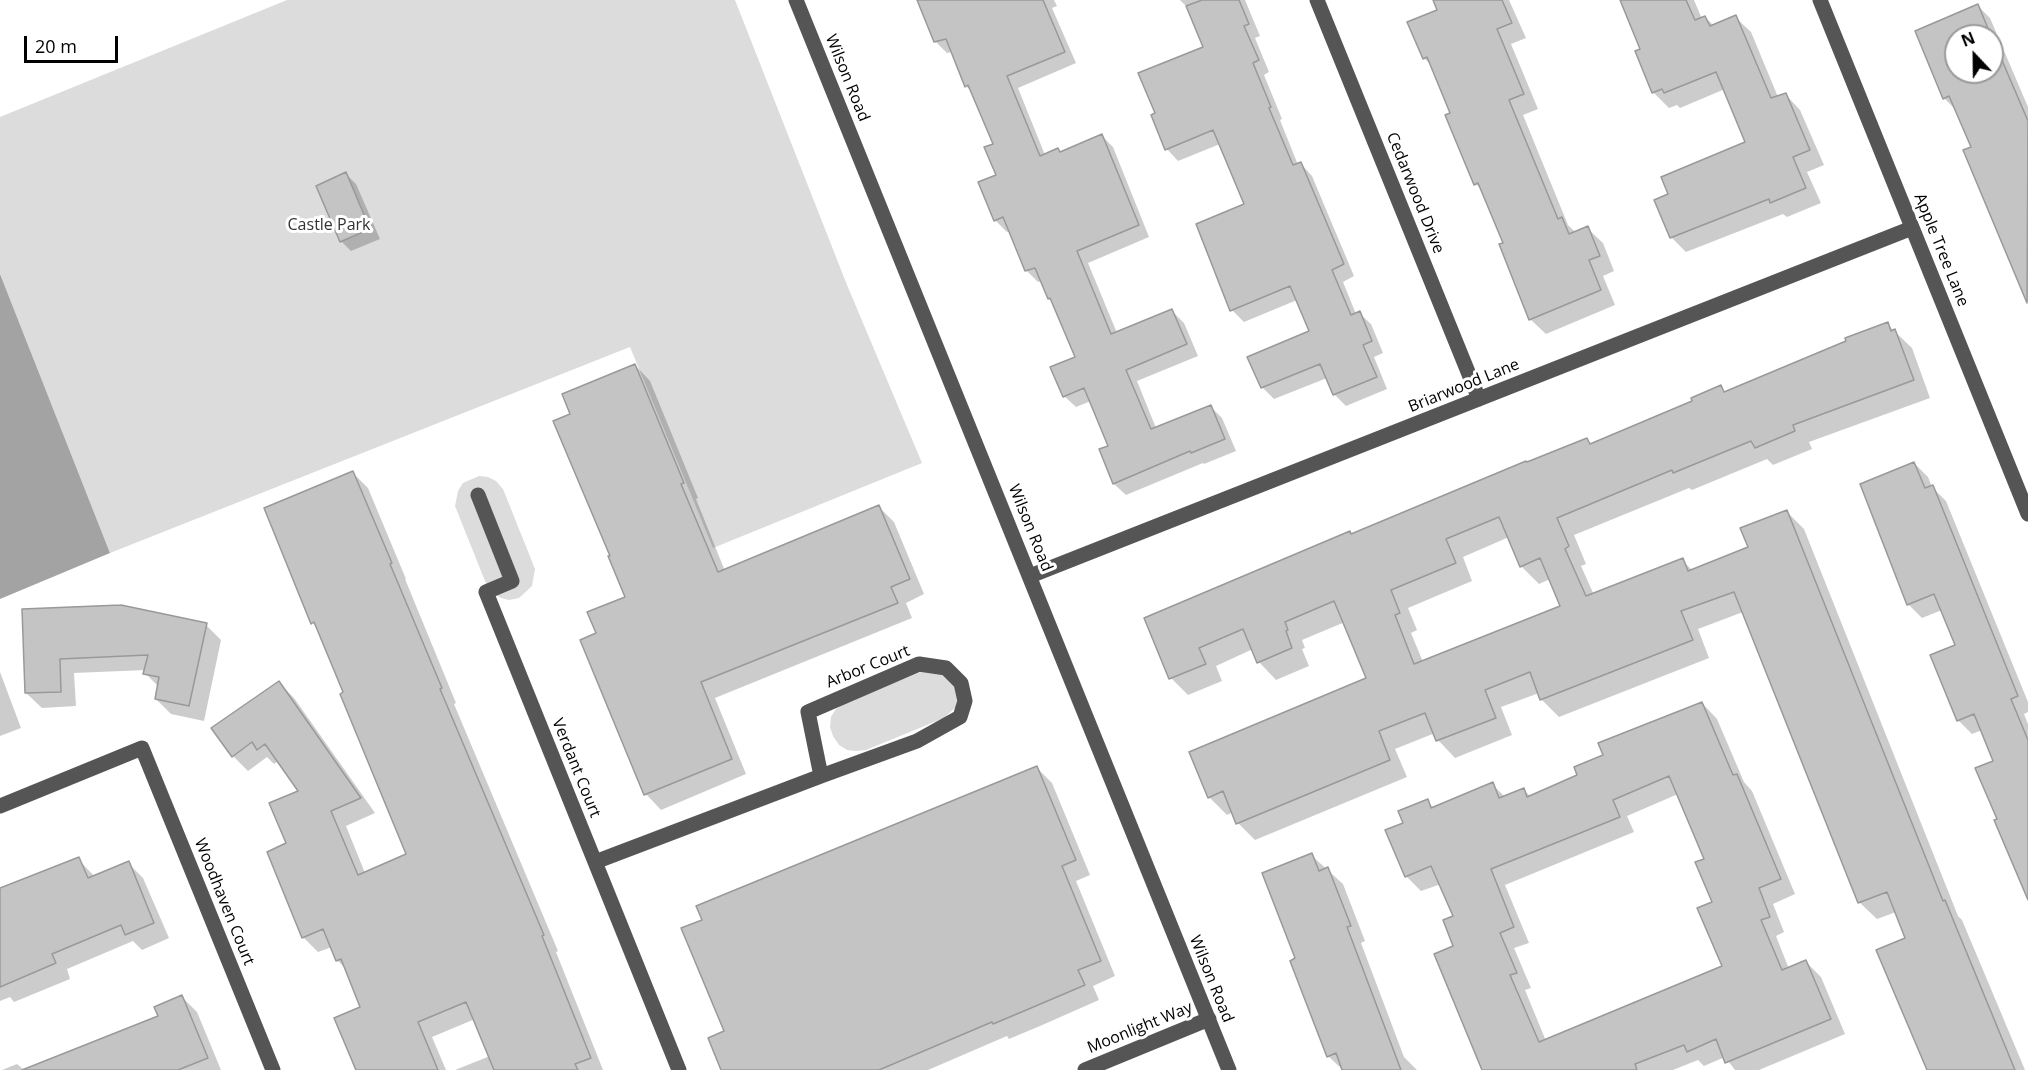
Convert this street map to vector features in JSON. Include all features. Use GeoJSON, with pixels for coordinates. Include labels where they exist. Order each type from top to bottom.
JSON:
{"type":"FeatureCollection","features":[{"type":"Feature","properties":{"kind":"street","name":"Wilson Road"},"geometry":{"type":"LineString","coordinates":[[796,0],[1229,1070]]}},
{"type":"Feature","properties":{"kind":"street","name":"Cedarwood Drive"},"geometry":{"type":"LineString","coordinates":[[1317,0],[1479,399]]}},
{"type":"Feature","properties":{"kind":"street","name":"Apple Tree Lane"},"geometry":{"type":"LineString","coordinates":[[1820,0],[2028,514]]}},
{"type":"Feature","properties":{"kind":"street","name":"Briarwood Lane"},"geometry":{"type":"LineString","coordinates":[[1030,576],[1912,228]]}},
{"type":"Feature","properties":{"kind":"street","name":"Verdant Court"},"geometry":{"type":"LineString","coordinates":[[478,495],[512,581],[486,592],[679,1070]]}},
{"type":"Feature","properties":{"kind":"street","name":"Arbor Court"},"geometry":{"type":"LineString","coordinates":[[595,862],[917,741],[960,717],[965,701],[961,683],[946,668],[919,664],[808,712],[821,776]]}},
{"type":"Feature","properties":{"kind":"street","name":"Woodhaven Court"},"geometry":{"type":"LineString","coordinates":[[0,806],[142,748],[273,1070]]}},
{"type":"Feature","properties":{"kind":"street","name":"Moonlight Way"},"geometry":{"type":"LineString","coordinates":[[1085,1070],[1209,1019]]}},
{"type":"Feature","properties":{"kind":"green space","name":"Castle Park"},"geometry":{"type":"Polygon","coordinates":[[[287,0],[735,0],[847,285],[922,463],[713,548],[630,347],[110,553],[0,274],[0,117],[287,0]]]}},
{"type":"Feature","properties":{"kind":"green space"},"geometry":{"type":"Polygon","coordinates":[[[479,476],[496,481],[503,489],[535,569],[532,586],[519,598],[509,600],[491,592],[455,506],[458,491],[463,483],[479,476]]]}},
{"type":"Feature","properties":{"kind":"green space"},"geometry":{"type":"Polygon","coordinates":[[[938,668],[960,691],[957,706],[944,718],[866,750],[847,750],[839,745],[830,727],[831,717],[836,709],[845,703],[926,670],[938,668]]]}},
{"type":"Feature","properties":{"kind":"shaded area"},"geometry":{"type":"Polygon","coordinates":[[[0,274],[110,553],[0,599],[0,274]]]}},
{"type":"Feature","properties":{"kind":"building"},"geometry":{"type":"Polygon","coordinates":[[[917,0],[1043,0],[1065,52],[1007,76],[1040,156],[1058,148],[1060,152],[1102,134],[1139,225],[1077,251],[1111,334],[1172,309],[1187,344],[1126,370],[1151,429],[1211,405],[1225,439],[1191,453],[1190,451],[1113,484],[1099,449],[1108,446],[1084,388],[1063,397],[1050,367],[1075,357],[1050,298],[1048,299],[1035,268],[1025,271],[1003,217],[994,221],[978,182],[996,175],[984,147],[993,144],[968,85],[965,87],[946,39],[934,42],[917,0]]]}},
{"type":"Feature","properties":{"kind":"building"},"geometry":{"type":"Polygon","coordinates":[[[1202,0],[1239,0],[1249,24],[1244,26],[1259,60],[1253,63],[1271,107],[1269,108],[1293,165],[1301,162],[1344,264],[1332,270],[1351,315],[1360,311],[1372,341],[1363,345],[1377,377],[1333,395],[1320,364],[1261,388],[1247,357],[1309,331],[1290,286],[1230,311],[1196,224],[1244,204],[1213,130],[1165,150],[1151,115],[1155,113],[1138,73],[1203,47],[1186,6],[1202,0]]]}},
{"type":"Feature","properties":{"kind":"building"},"geometry":{"type":"Polygon","coordinates":[[[1433,0],[1502,0],[1512,23],[1497,29],[1524,94],[1509,100],[1558,219],[1562,217],[1569,234],[1588,226],[1600,256],[1589,260],[1601,290],[1529,320],[1499,244],[1503,243],[1478,183],[1474,185],[1445,115],[1450,113],[1427,57],[1423,59],[1407,22],[1437,10],[1433,0]]]}},
{"type":"Feature","properties":{"kind":"building"},"geometry":{"type":"Polygon","coordinates":[[[1620,0],[1686,0],[1695,20],[1705,16],[1710,26],[1736,15],[1771,98],[1786,93],[1810,150],[1793,157],[1806,188],[1770,203],[1769,199],[1670,238],[1654,200],[1668,194],[1661,177],[1745,142],[1716,72],[1664,93],[1662,89],[1652,93],[1635,51],[1640,49],[1620,0]]]}},
{"type":"Feature","properties":{"kind":"building"},"geometry":{"type":"Polygon","coordinates":[[[1978,4],[1986,24],[1944,24],[1944,84],[2004,84],[2004,65],[2028,121],[2027,303],[1963,150],[1971,147],[1949,96],[1943,99],[1915,31],[1978,4]]]}},
{"type":"Feature","properties":{"kind":"building"},"geometry":{"type":"Polygon","coordinates":[[[346,172],[370,229],[340,242],[316,186],[346,172]]]}},
{"type":"Feature","properties":{"kind":"building"},"geometry":{"type":"Polygon","coordinates":[[[1888,322],[1891,331],[1895,329],[1914,380],[1793,425],[1795,431],[1755,448],[1751,441],[1673,473],[1672,470],[1557,518],[1569,546],[1565,549],[1586,596],[1683,558],[1688,571],[1748,547],[1740,528],[1787,510],[1943,901],[1945,900],[2015,1070],[1927,1070],[1876,950],[1905,938],[1887,892],[1858,903],[1734,592],[1681,611],[1693,640],[1540,700],[1530,672],[1485,690],[1496,718],[1436,741],[1425,713],[1379,731],[1390,760],[1236,824],[1223,791],[1208,798],[1189,752],[1366,678],[1334,601],[1285,622],[1292,648],[1257,663],[1243,629],[1199,648],[1206,664],[1169,679],[1144,618],[1350,531],[1351,534],[1526,461],[1587,438],[1590,444],[1692,401],[1691,398],[1721,385],[1724,392],[1846,341],[1845,338],[1888,322]],[[1499,517],[1446,539],[1456,563],[1391,590],[1400,613],[1395,615],[1414,664],[1560,606],[1540,558],[1520,567],[1499,517]]]}},
{"type":"Feature","properties":{"kind":"building"},"geometry":{"type":"Polygon","coordinates":[[[635,364],[718,572],[879,505],[910,579],[891,587],[898,603],[701,682],[732,759],[644,795],[580,640],[596,633],[587,612],[625,597],[553,421],[570,414],[562,394],[635,364]]]}},
{"type":"Feature","properties":{"kind":"building"},"geometry":{"type":"Polygon","coordinates":[[[1914,462],[1925,488],[1933,485],[2018,696],[2011,699],[2028,740],[2028,900],[1975,768],[1993,761],[1974,714],[1957,721],[1930,655],[1955,645],[1934,594],[1907,605],[1860,484],[1914,462]]]}},
{"type":"Feature","properties":{"kind":"building"},"geometry":{"type":"Polygon","coordinates":[[[353,471],[442,688],[440,689],[544,935],[542,936],[591,1058],[575,1064],[578,1070],[494,1070],[466,1002],[418,1022],[438,1070],[356,1070],[334,1018],[360,1007],[341,959],[336,961],[323,929],[302,938],[267,852],[286,843],[269,803],[298,791],[265,744],[257,750],[252,742],[232,757],[211,728],[279,681],[361,798],[331,811],[358,875],[406,854],[340,694],[343,692],[314,622],[311,624],[264,508],[353,471]]]}},
{"type":"Feature","properties":{"kind":"building"},"geometry":{"type":"Polygon","coordinates":[[[121,605],[207,623],[189,706],[155,699],[159,677],[143,674],[148,655],[60,659],[61,692],[25,693],[22,609],[121,605]]]}},
{"type":"Feature","properties":{"kind":"building"},"geometry":{"type":"Polygon","coordinates":[[[1702,702],[1733,775],[1737,774],[1781,879],[1759,888],[1770,917],[1761,920],[1782,970],[1806,960],[1831,1019],[1725,1063],[1716,1039],[1687,1052],[1684,1045],[1635,1064],[1637,1070],[1482,1070],[1434,954],[1453,946],[1443,920],[1453,916],[1431,866],[1405,877],[1385,830],[1403,823],[1398,811],[1428,799],[1431,808],[1493,782],[1499,798],[1524,788],[1527,797],[1577,775],[1574,767],[1603,755],[1598,743],[1702,702]],[[1669,776],[1613,800],[1620,817],[1491,869],[1514,927],[1500,933],[1517,973],[1510,975],[1539,1042],[1722,966],[1697,908],[1712,902],[1695,862],[1704,859],[1669,776]]]}},
{"type":"Feature","properties":{"kind":"building"},"geometry":{"type":"Polygon","coordinates":[[[1037,766],[1076,860],[1062,866],[1101,961],[1078,970],[1085,985],[879,1070],[721,1070],[708,1038],[724,1031],[681,928],[702,920],[696,906],[1037,766]]]}},
{"type":"Feature","properties":{"kind":"building"},"geometry":{"type":"Polygon","coordinates":[[[1312,853],[1319,871],[1328,867],[1351,926],[1347,927],[1401,1070],[1342,1070],[1336,1053],[1327,1057],[1290,961],[1295,958],[1262,873],[1312,853]]]}},
{"type":"Feature","properties":{"kind":"building"},"geometry":{"type":"Polygon","coordinates":[[[79,857],[88,878],[129,861],[154,923],[125,935],[121,925],[52,954],[56,963],[0,987],[0,888],[79,857]]]}},
{"type":"Feature","properties":{"kind":"building"},"geometry":{"type":"Polygon","coordinates":[[[182,995],[208,1058],[178,1070],[22,1070],[158,1016],[154,1007],[182,995]]]}}]}
